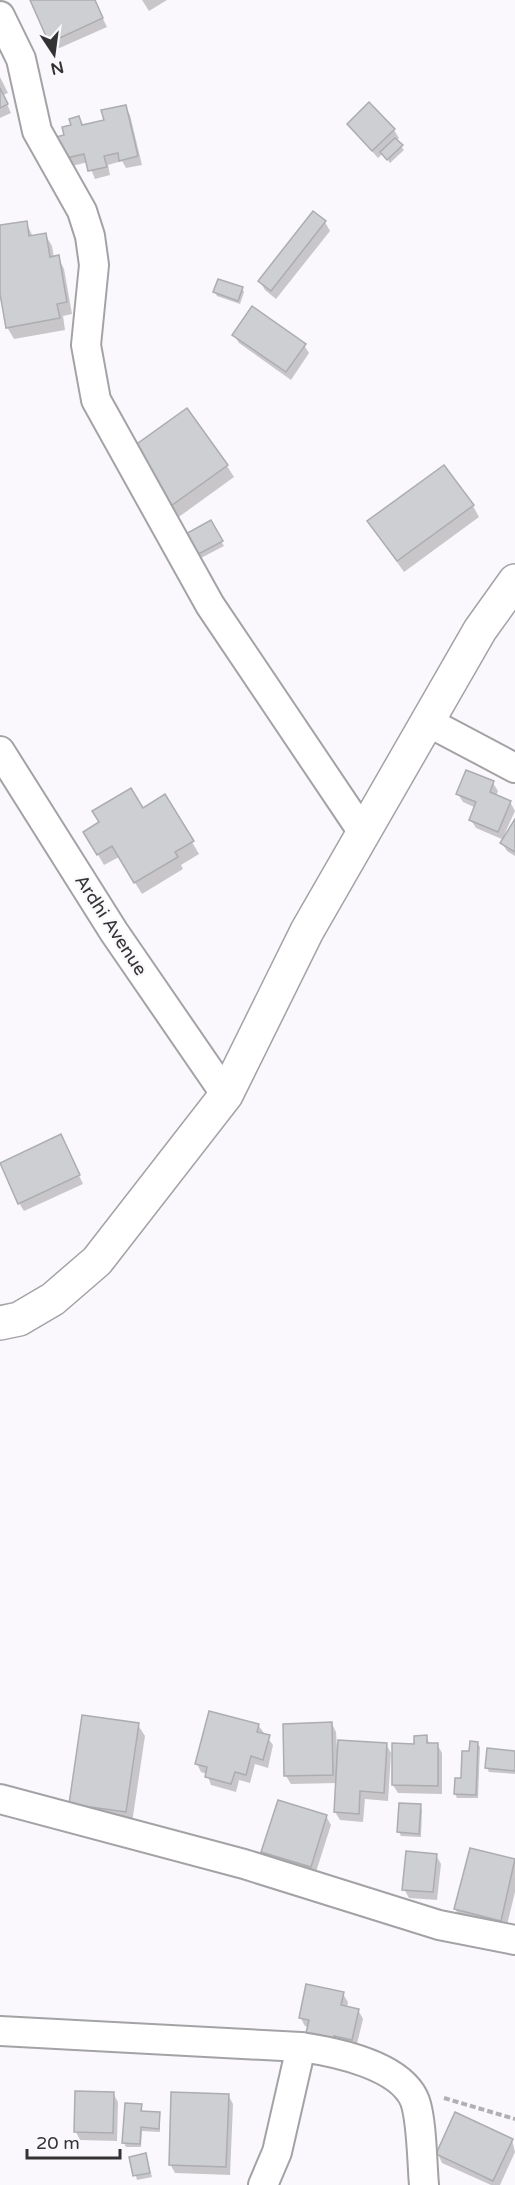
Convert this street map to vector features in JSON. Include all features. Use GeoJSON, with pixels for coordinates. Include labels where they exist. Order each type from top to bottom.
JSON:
{"type":"FeatureCollection","features":[{"type":"Feature","properties":{"kind":"street"},"geometry":{"type":"LineString","coordinates":[[0,16],[21,59],[37,131],[82,211],[90,236],[94,265],[86,345],[96,400],[210,605],[364,834]]}},
{"type":"Feature","properties":{"kind":"street"},"geometry":{"type":"LineString","coordinates":[[0,1323],[19,1319],[53,1299],[97,1261],[226,1095],[307,931],[480,630],[515,581]]}},
{"type":"Feature","properties":{"kind":"street"},"geometry":{"type":"LineString","coordinates":[[428,722],[515,768]]}},
{"type":"Feature","properties":{"kind":"street","name":"Ardhi Avenue"},"geometry":{"type":"LineString","coordinates":[[0,751],[114,932],[226,1095]]}},
{"type":"Feature","properties":{"kind":"street"},"geometry":{"type":"LineString","coordinates":[[0,1799],[244,1864],[439,1925],[515,1940]]}},
{"type":"Feature","properties":{"kind":"street"},"geometry":{"type":"LineString","coordinates":[[0,2031],[301,2047],[341,2053],[387,2073],[406,2086],[415,2102],[424,2185]]}},
{"type":"Feature","properties":{"kind":"street"},"geometry":{"type":"LineString","coordinates":[[263,2185],[277,2152],[301,2047]]}},
{"type":"Feature","properties":{"kind":"path"},"geometry":{"type":"LineString","coordinates":[[406,2086],[515,2119]]}},
{"type":"Feature","properties":{"kind":"building"},"geometry":{"type":"Polygon","coordinates":[[[30,0],[95,0],[103,18],[49,43],[30,0]]]}},
{"type":"Feature","properties":{"kind":"building"},"geometry":{"type":"Polygon","coordinates":[[[0,88],[8,104],[0,108],[0,88]]]}},
{"type":"Feature","properties":{"kind":"building"},"geometry":{"type":"Polygon","coordinates":[[[369,102],[395,129],[372,151],[347,124],[369,102]]]}},
{"type":"Feature","properties":{"kind":"building"},"geometry":{"type":"Polygon","coordinates":[[[126,105],[138,156],[119,161],[118,153],[104,156],[107,167],[88,171],[84,154],[62,159],[56,137],[64,135],[62,127],[71,125],[69,119],[79,116],[82,125],[104,120],[101,110],[126,105]]]}},
{"type":"Feature","properties":{"kind":"building"},"geometry":{"type":"Polygon","coordinates":[[[395,138],[403,145],[387,160],[380,152],[395,138]]]}},
{"type":"Feature","properties":{"kind":"building"},"geometry":{"type":"Polygon","coordinates":[[[313,211],[326,221],[271,291],[258,281],[313,211]]]}},
{"type":"Feature","properties":{"kind":"building"},"geometry":{"type":"Polygon","coordinates":[[[27,221],[29,236],[46,233],[50,257],[59,255],[67,302],[57,304],[60,318],[6,328],[0,294],[0,225],[27,221]]]}},
{"type":"Feature","properties":{"kind":"building"},"geometry":{"type":"Polygon","coordinates":[[[218,279],[243,287],[238,301],[213,292],[218,279]]]}},
{"type":"Feature","properties":{"kind":"building"},"geometry":{"type":"Polygon","coordinates":[[[252,306],[306,344],[286,372],[232,335],[252,306]]]}},
{"type":"Feature","properties":{"kind":"building"},"geometry":{"type":"Polygon","coordinates":[[[187,408],[228,465],[168,508],[127,451],[187,408]]]}},
{"type":"Feature","properties":{"kind":"building"},"geometry":{"type":"Polygon","coordinates":[[[444,465],[474,505],[397,561],[367,521],[444,465]]]}},
{"type":"Feature","properties":{"kind":"building"},"geometry":{"type":"Polygon","coordinates":[[[211,520],[223,541],[193,557],[182,536],[211,520]]]}},
{"type":"Feature","properties":{"kind":"building"},"geometry":{"type":"Polygon","coordinates":[[[466,770],[494,781],[490,792],[511,801],[498,832],[469,820],[476,802],[456,794],[466,770]]]}},
{"type":"Feature","properties":{"kind":"building"},"geometry":{"type":"Polygon","coordinates":[[[131,788],[143,808],[165,794],[194,841],[175,852],[178,857],[134,883],[112,846],[97,855],[83,832],[99,822],[92,811],[131,788]]]}},
{"type":"Feature","properties":{"kind":"building"},"geometry":{"type":"Polygon","coordinates":[[[515,819],[515,852],[500,843],[515,819]]]}},
{"type":"Feature","properties":{"kind":"building"},"geometry":{"type":"Polygon","coordinates":[[[61,1134],[80,1175],[18,1204],[0,1163],[61,1134]]]}},
{"type":"Feature","properties":{"kind":"building"},"geometry":{"type":"Polygon","coordinates":[[[209,1711],[259,1724],[257,1732],[270,1735],[263,1760],[251,1756],[246,1775],[235,1772],[231,1784],[205,1777],[207,1767],[195,1764],[209,1711]]]}},
{"type":"Feature","properties":{"kind":"building"},"geometry":{"type":"Polygon","coordinates":[[[82,1715],[139,1723],[126,1812],[69,1804],[82,1715]]]}},
{"type":"Feature","properties":{"kind":"building"},"geometry":{"type":"Polygon","coordinates":[[[332,1722],[333,1775],[284,1776],[283,1724],[332,1722]]]}},
{"type":"Feature","properties":{"kind":"building"},"geometry":{"type":"Polygon","coordinates":[[[427,1735],[427,1743],[438,1743],[438,1786],[392,1785],[392,1743],[414,1744],[414,1736],[427,1735]]]}},
{"type":"Feature","properties":{"kind":"building"},"geometry":{"type":"Polygon","coordinates":[[[338,1740],[387,1743],[384,1793],[360,1791],[359,1814],[334,1812],[338,1740]]]}},
{"type":"Feature","properties":{"kind":"building"},"geometry":{"type":"Polygon","coordinates":[[[470,1741],[478,1742],[476,1795],[454,1794],[455,1778],[461,1778],[462,1751],[469,1751],[470,1741]]]}},
{"type":"Feature","properties":{"kind":"building"},"geometry":{"type":"Polygon","coordinates":[[[487,1748],[515,1751],[515,1771],[485,1768],[487,1748]]]}},
{"type":"Feature","properties":{"kind":"building"},"geometry":{"type":"Polygon","coordinates":[[[278,1800],[327,1815],[311,1867],[261,1852],[278,1800]]]}},
{"type":"Feature","properties":{"kind":"building"},"geometry":{"type":"Polygon","coordinates":[[[399,1803],[421,1804],[419,1834],[397,1832],[399,1803]]]}},
{"type":"Feature","properties":{"kind":"building"},"geometry":{"type":"Polygon","coordinates":[[[470,1848],[515,1859],[501,1921],[454,1909],[470,1848]]]}},
{"type":"Feature","properties":{"kind":"building"},"geometry":{"type":"Polygon","coordinates":[[[406,1851],[437,1854],[433,1892],[402,1890],[406,1851]]]}},
{"type":"Feature","properties":{"kind":"building"},"geometry":{"type":"Polygon","coordinates":[[[306,1984],[344,1992],[341,2005],[359,2009],[352,2040],[334,2036],[333,2043],[305,2037],[309,2020],[299,2018],[306,1984]]]}},
{"type":"Feature","properties":{"kind":"building"},"geometry":{"type":"Polygon","coordinates":[[[75,2091],[114,2092],[113,2133],[74,2132],[75,2091]]]}},
{"type":"Feature","properties":{"kind":"building"},"geometry":{"type":"Polygon","coordinates":[[[171,2092],[229,2094],[226,2167],[169,2165],[171,2092]]]}},
{"type":"Feature","properties":{"kind":"building"},"geometry":{"type":"Polygon","coordinates":[[[125,2103],[142,2104],[141,2111],[160,2112],[159,2129],[141,2127],[140,2144],[122,2143],[125,2103]]]}},
{"type":"Feature","properties":{"kind":"building"},"geometry":{"type":"Polygon","coordinates":[[[455,2112],[513,2139],[493,2181],[436,2154],[455,2112]]]}},
{"type":"Feature","properties":{"kind":"building"},"geometry":{"type":"Polygon","coordinates":[[[146,2153],[150,2173],[133,2176],[129,2157],[146,2153]]]}}]}
